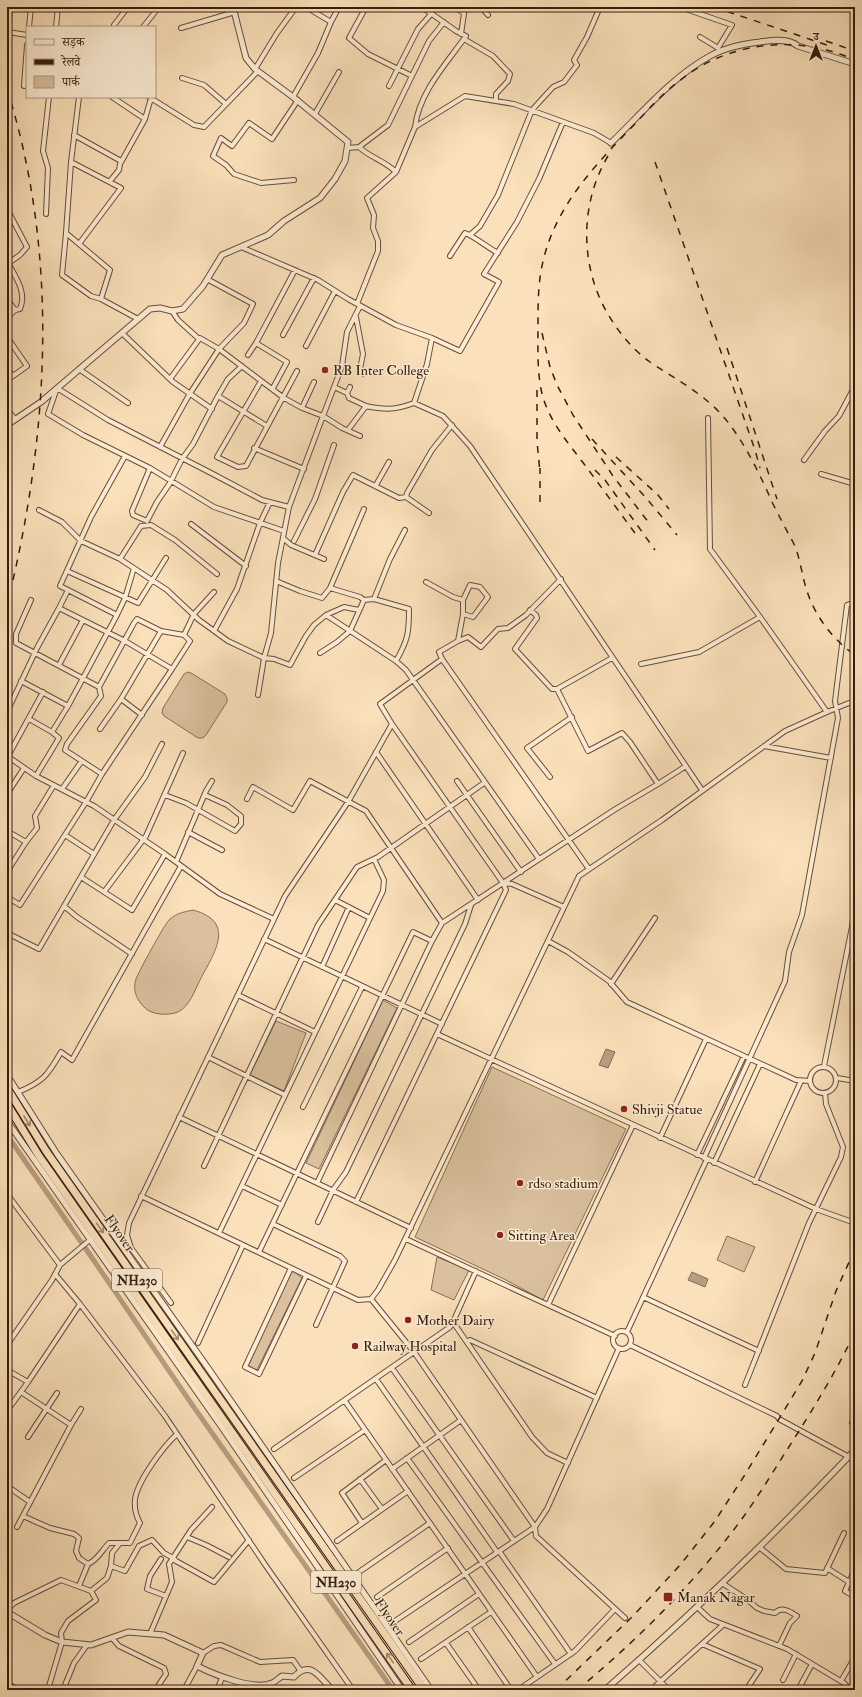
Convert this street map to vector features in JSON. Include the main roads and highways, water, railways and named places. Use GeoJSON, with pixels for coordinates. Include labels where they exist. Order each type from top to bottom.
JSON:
{"type":"FeatureCollection","features":[{"type":"Feature","properties":{"kind":"highway","name":"Flyover"},"geometry":{"type":"LineString","coordinates":[[7,1088],[46,1151],[273,1468],[306,1520],[424,1690]]}},
{"type":"Feature","properties":{"kind":"highway","name":"NH230"},"geometry":{"type":"LineString","coordinates":[[7,1104],[47,1173],[259,1478],[297,1527]]}},
{"type":"Feature","properties":{"kind":"highway"},"geometry":{"type":"LineString","coordinates":[[297,1527],[306,1520]]}},
{"type":"Feature","properties":{"kind":"highway","name":"Flyover"},"geometry":{"type":"LineString","coordinates":[[297,1527],[412,1690]]}},
{"type":"Feature","properties":{"kind":"main road"},"geometry":{"type":"LineString","coordinates":[[851,7],[855,12]]}},
{"type":"Feature","properties":{"kind":"waterway"},"geometry":{"type":"LineString","coordinates":[[7,1135],[81,1242]]}},
{"type":"Feature","properties":{"kind":"waterway"},"geometry":{"type":"LineString","coordinates":[[86,1249],[193,1406],[393,1690]]}},
{"type":"Feature","properties":{"kind":"railway"},"geometry":{"type":"LineString","coordinates":[[714,7],[830,46]]}},
{"type":"Feature","properties":{"kind":"railway"},"geometry":{"type":"LineString","coordinates":[[826,41],[855,51]]}},
{"type":"Feature","properties":{"kind":"railway"},"geometry":{"type":"LineString","coordinates":[[635,533],[554,423],[544,401],[538,365],[538,295],[545,255],[552,234],[573,195],[601,160],[660,98],[692,71],[725,55],[759,46],[795,45],[819,48],[855,59]]}},
{"type":"Feature","properties":{"kind":"railway"},"geometry":{"type":"LineString","coordinates":[[7,89],[24,152],[35,216],[41,281],[43,347],[39,412],[32,477],[21,541],[7,605]]}},
{"type":"Feature","properties":{"kind":"railway"},"geometry":{"type":"LineString","coordinates":[[608,156],[599,173],[593,191],[587,228],[587,247],[590,265],[594,283],[601,301],[610,318],[628,342],[642,356],[703,397],[730,425],[754,463],[794,544],[811,603],[833,636],[855,655]]}},
{"type":"Feature","properties":{"kind":"railway"},"geometry":{"type":"LineString","coordinates":[[655,162],[760,468]]}},
{"type":"Feature","properties":{"kind":"railway"},"geometry":{"type":"LineString","coordinates":[[542,333],[550,367],[557,385],[573,415],[613,476],[649,523]]}},
{"type":"Feature","properties":{"kind":"railway"},"geometry":{"type":"LineString","coordinates":[[727,348],[777,499]]}},
{"type":"Feature","properties":{"kind":"railway"},"geometry":{"type":"LineString","coordinates":[[537,390],[537,441],[540,473]]}},
{"type":"Feature","properties":{"kind":"railway"},"geometry":{"type":"LineString","coordinates":[[592,439],[647,499],[677,535]]}},
{"type":"Feature","properties":{"kind":"railway"},"geometry":{"type":"LineString","coordinates":[[616,457],[658,495],[669,509]]}},
{"type":"Feature","properties":{"kind":"railway"},"geometry":{"type":"LineString","coordinates":[[540,468],[540,502]]}},
{"type":"Feature","properties":{"kind":"railway"},"geometry":{"type":"LineString","coordinates":[[595,470],[605,480],[655,550]]}},
{"type":"Feature","properties":{"kind":"railway"},"geometry":{"type":"LineString","coordinates":[[556,1690],[633,1616],[681,1564],[715,1521],[802,1381],[815,1353],[836,1291],[855,1249]]}},
{"type":"Feature","properties":{"kind":"railway"},"geometry":{"type":"LineString","coordinates":[[577,1690],[622,1651],[666,1608],[707,1562],[744,1516],[809,1415],[855,1332]]}},
{"type":"Feature","properties":{"kind":"place","name":"RB Inter College"},"geometry":{"type":"Point","coordinates":[325,370]}},
{"type":"Feature","properties":{"kind":"place","name":"Shivji Statue"},"geometry":{"type":"Point","coordinates":[624,1109]}},
{"type":"Feature","properties":{"kind":"place","name":"rdso stadium"},"geometry":{"type":"Point","coordinates":[520,1183]}},
{"type":"Feature","properties":{"kind":"place","name":"Sitting Area"},"geometry":{"type":"Point","coordinates":[500,1235]}},
{"type":"Feature","properties":{"kind":"place","name":"Mother Dairy"},"geometry":{"type":"Point","coordinates":[408,1320]}},
{"type":"Feature","properties":{"kind":"place","name":"Railway Hospital"},"geometry":{"type":"Point","coordinates":[355,1346]}},
{"type":"Feature","properties":{"kind":"place","name":"Manak Nagar"},"geometry":{"type":"Point","coordinates":[668,1597]}}]}
